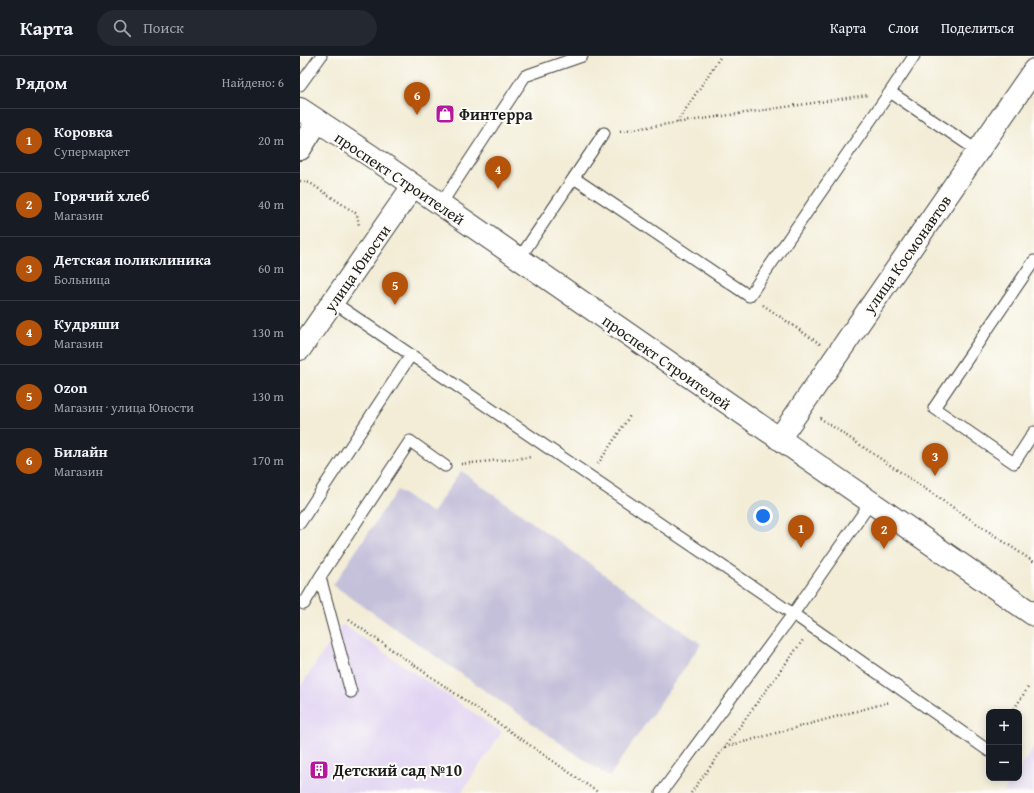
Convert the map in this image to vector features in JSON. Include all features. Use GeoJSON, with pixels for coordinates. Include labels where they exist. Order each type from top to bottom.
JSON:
{"type":"FeatureCollection","features":[{"type":"Feature","properties":{"kind":"main road","name":"улица Космонавтов"},"geometry":{"type":"LineString","coordinates":[[780,439],[1034,70]]}},
{"type":"Feature","properties":{"kind":"main road","name":"проспект Строителей"},"geometry":{"type":"LineString","coordinates":[[308,116],[370,156],[871,502],[1032,610]]}},
{"type":"Feature","properties":{"kind":"main road"},"geometry":{"type":"LineString","coordinates":[[300,149],[308,116]]}},
{"type":"Feature","properties":{"kind":"main road","name":"улица Юности"},"geometry":{"type":"LineString","coordinates":[[300,349],[413,186]]}},
{"type":"Feature","properties":{"kind":"lane"},"geometry":{"type":"LineString","coordinates":[[300,85],[321,56]]}},
{"type":"Feature","properties":{"kind":"lane"},"geometry":{"type":"LineString","coordinates":[[440,204],[525,76],[582,56]]}},
{"type":"Feature","properties":{"kind":"lane"},"geometry":{"type":"LineString","coordinates":[[574,178],[749,296],[914,56]]}},
{"type":"Feature","properties":{"kind":"lane"},"geometry":{"type":"LineString","coordinates":[[890,92],[978,151]]}},
{"type":"Feature","properties":{"kind":"lane"},"geometry":{"type":"LineString","coordinates":[[519,259],[604,134]]}},
{"type":"Feature","properties":{"kind":"lane"},"geometry":{"type":"LineString","coordinates":[[1034,261],[934,408],[1014,463],[1031,445],[1034,432]]}},
{"type":"Feature","properties":{"kind":"lane"},"geometry":{"type":"LineString","coordinates":[[333,302],[812,627],[986,749]]}},
{"type":"Feature","properties":{"kind":"lane"},"geometry":{"type":"LineString","coordinates":[[300,523],[411,355]]}},
{"type":"Feature","properties":{"kind":"lane"},"geometry":{"type":"LineString","coordinates":[[300,602],[304,604],[320,577],[410,441],[445,466]]}},
{"type":"Feature","properties":{"kind":"lane"},"geometry":{"type":"LineString","coordinates":[[661,793],[793,614],[871,502]]}},
{"type":"Feature","properties":{"kind":"lane"},"geometry":{"type":"LineString","coordinates":[[320,577],[351,692]]}},
{"type":"Feature","properties":{"kind":"path"},"geometry":{"type":"LineString","coordinates":[[677,123],[721,56]]}},
{"type":"Feature","properties":{"kind":"path"},"geometry":{"type":"LineString","coordinates":[[604,134],[890,92]]}},
{"type":"Feature","properties":{"kind":"path"},"geometry":{"type":"LineString","coordinates":[[300,181],[310,183],[357,214],[360,231]]}},
{"type":"Feature","properties":{"kind":"path"},"geometry":{"type":"LineString","coordinates":[[749,296],[837,355]]}},
{"type":"Feature","properties":{"kind":"path"},"geometry":{"type":"LineString","coordinates":[[589,476],[631,414]]}},
{"type":"Feature","properties":{"kind":"path"},"geometry":{"type":"LineString","coordinates":[[816,415],[1034,562]]}},
{"type":"Feature","properties":{"kind":"path"},"geometry":{"type":"LineString","coordinates":[[445,466],[557,454]]}},
{"type":"Feature","properties":{"kind":"path"},"geometry":{"type":"LineString","coordinates":[[328,606],[599,793]]}},
{"type":"Feature","properties":{"kind":"path"},"geometry":{"type":"LineString","coordinates":[[691,793],[812,627]]}},
{"type":"Feature","properties":{"kind":"path"},"geometry":{"type":"LineString","coordinates":[[1014,709],[1029,686]]}},
{"type":"Feature","properties":{"kind":"path"},"geometry":{"type":"LineString","coordinates":[[724,747],[910,696]]}},
{"type":"Feature","properties":{"kind":"shaded area"},"geometry":{"type":"Polygon","coordinates":[[[461,471],[701,644],[609,777],[333,585],[397,490],[432,513],[461,471]]]}},
{"type":"Feature","properties":{"kind":"shaded area"},"geometry":{"type":"Polygon","coordinates":[[[342,624],[502,732],[461,793],[300,793],[300,687],[342,624]]]}},
{"type":"Feature","properties":{"kind":"shaded area"},"geometry":{"type":"Polygon","coordinates":[[[1034,747],[1034,793],[1003,793],[1011,781],[1022,781],[1022,765],[1034,747]]]}},
{"type":"Feature","properties":{"kind":"place","name":"Финтерра"},"geometry":{"type":"Point","coordinates":[445,114]}},
{"type":"Feature","properties":{"kind":"place","name":"Билайн"},"geometry":{"type":"Point","coordinates":[417,115]}},
{"type":"Feature","properties":{"kind":"place","name":"Кудряши"},"geometry":{"type":"Point","coordinates":[498,189]}},
{"type":"Feature","properties":{"kind":"place","name":"Ozon"},"geometry":{"type":"Point","coordinates":[395,305]}},
{"type":"Feature","properties":{"kind":"place","name":"Детская поликлиника"},"geometry":{"type":"Point","coordinates":[935,476]}},
{"type":"Feature","properties":{"kind":"place","name":"Коровка"},"geometry":{"type":"Point","coordinates":[801,548]}},
{"type":"Feature","properties":{"kind":"place","name":"Горячий хлеб"},"geometry":{"type":"Point","coordinates":[884,549]}},
{"type":"Feature","properties":{"kind":"place","name":"Детский сад №10"},"geometry":{"type":"Point","coordinates":[319,770]}}]}
